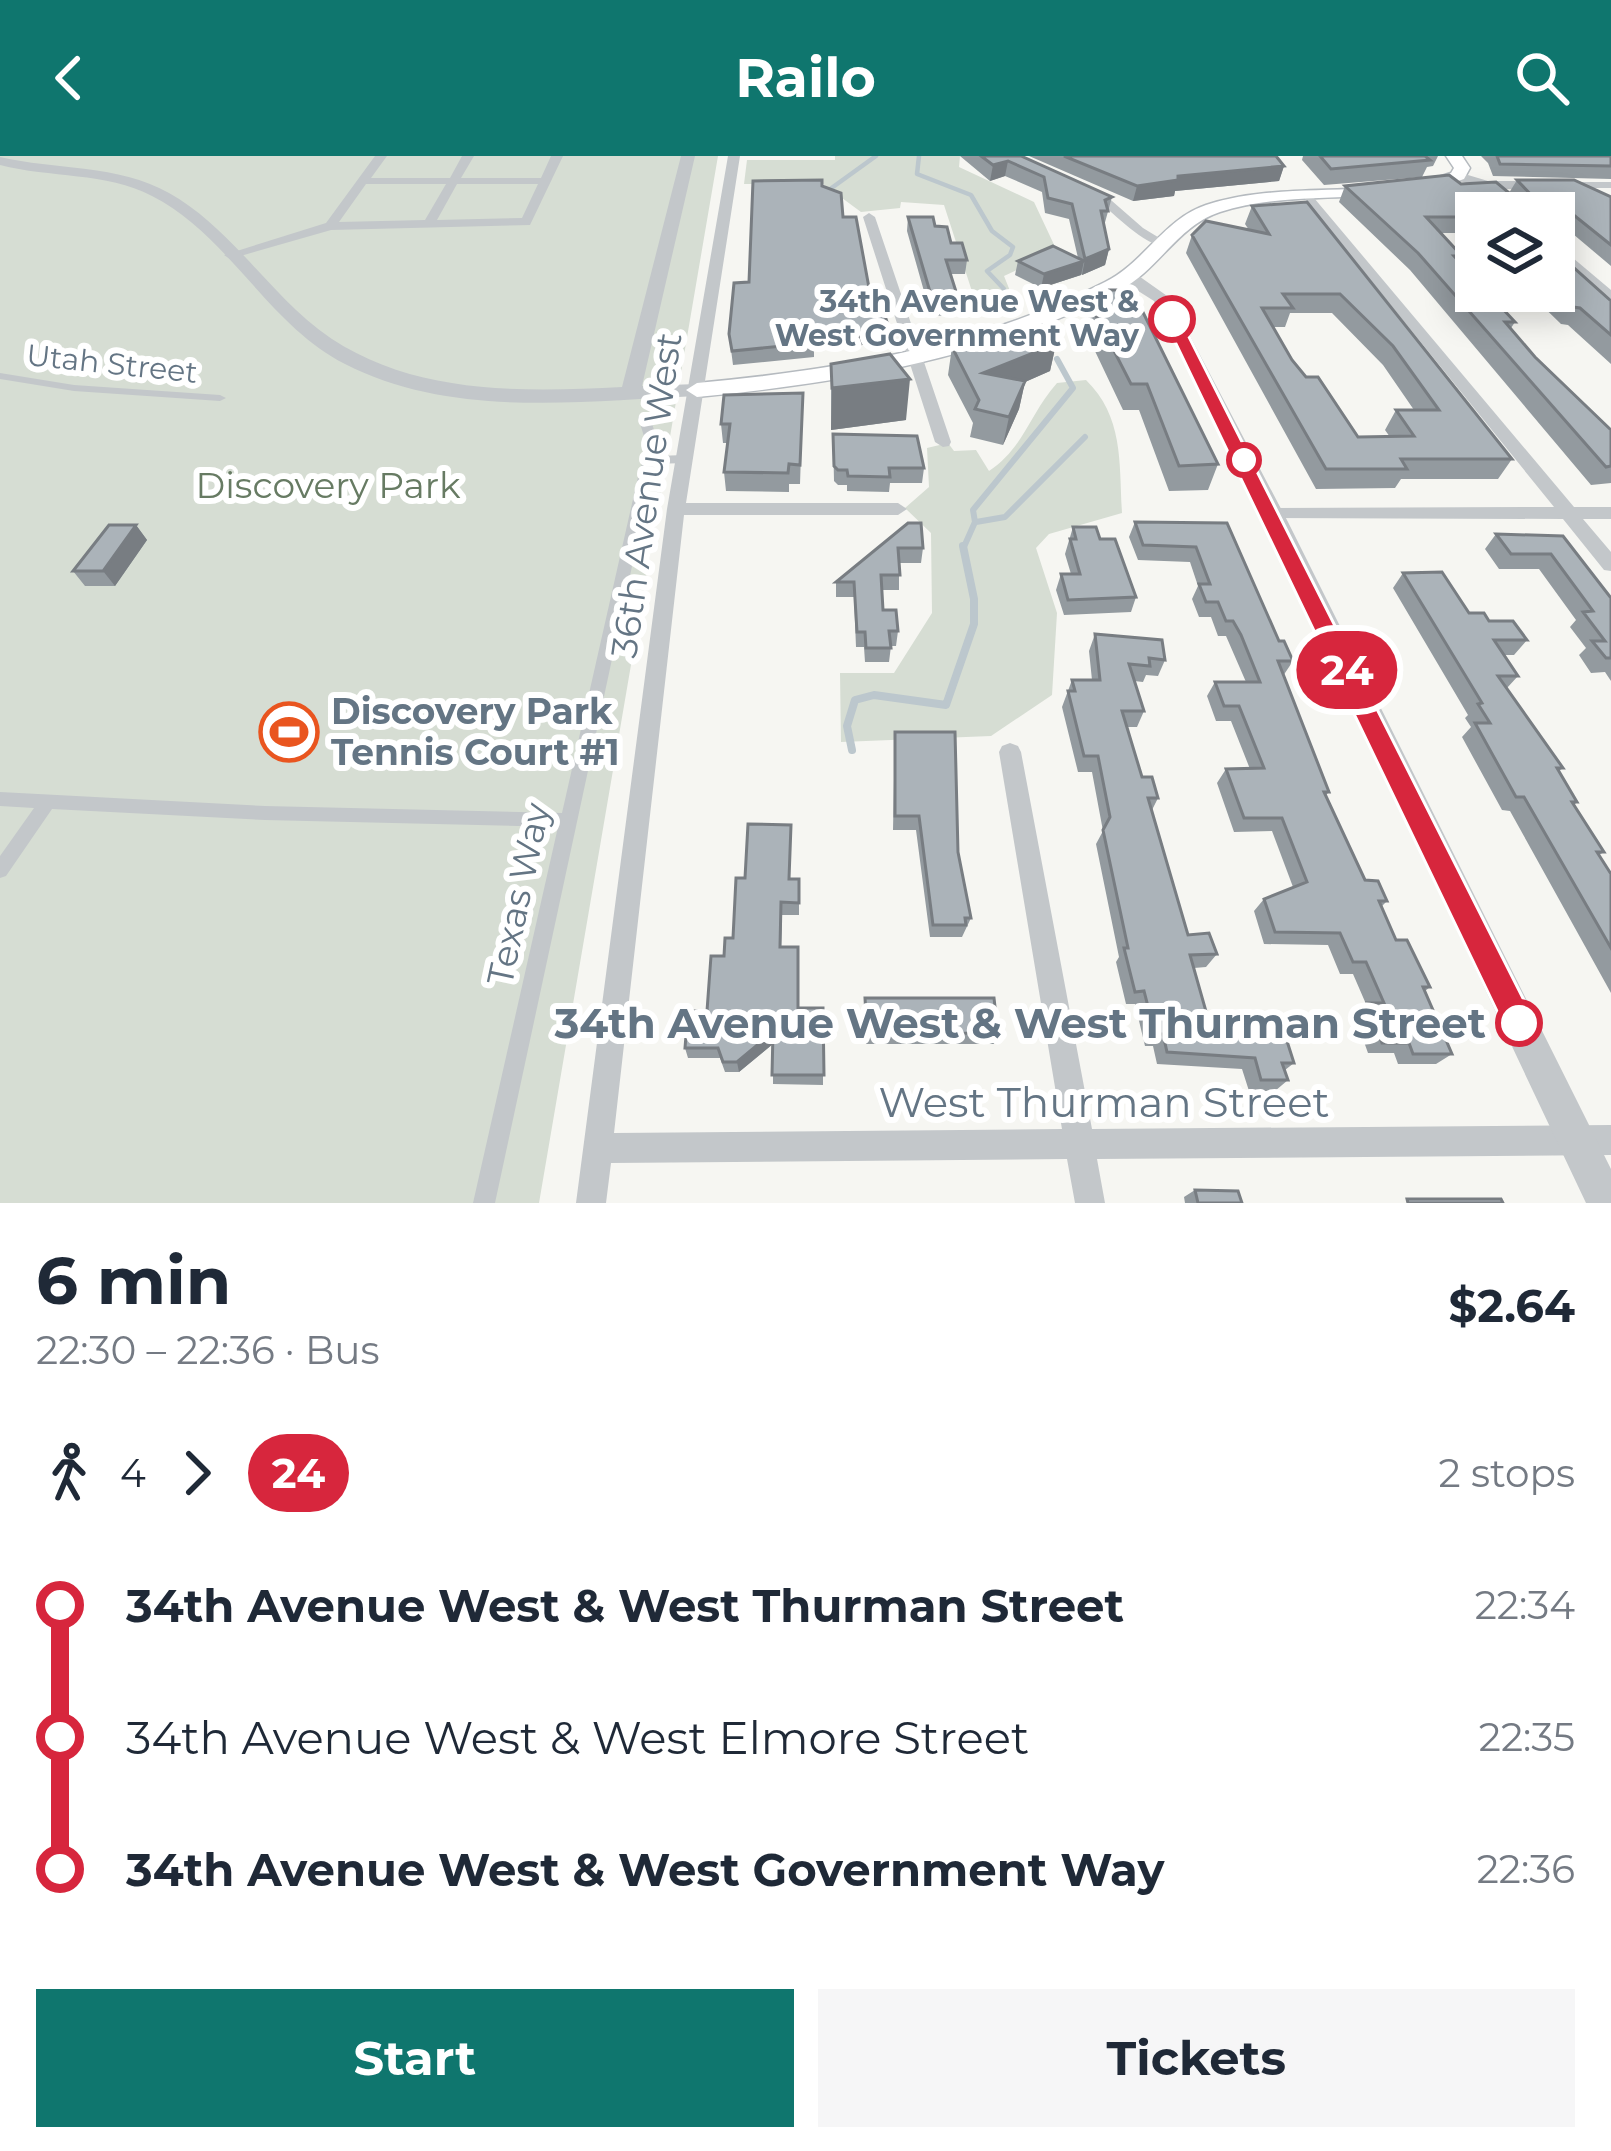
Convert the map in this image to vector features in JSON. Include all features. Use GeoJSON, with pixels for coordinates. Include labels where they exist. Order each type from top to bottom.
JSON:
{"type":"FeatureCollection","features":[{"type":"Feature","properties":{"kind":"main road"},"geometry":{"type":"LineString","coordinates":[[697,390],[808,380],[919,360],[1130,278],[1185,220],[1215,208],[1431,186],[1458,176],[1462,168],[1454,156]]}},
{"type":"Feature","properties":{"kind":"street"},"geometry":{"type":"LineString","coordinates":[[330,226],[381,156]]}},
{"type":"Feature","properties":{"kind":"street"},"geometry":{"type":"LineString","coordinates":[[428,225],[468,156]]}},
{"type":"Feature","properties":{"kind":"street"},"geometry":{"type":"LineString","coordinates":[[230,255],[330,226],[526,222],[557,156]]}},
{"type":"Feature","properties":{"kind":"street"},"geometry":{"type":"LineString","coordinates":[[631,392],[688,156]]}},
{"type":"Feature","properties":{"kind":"street","name":"36th Avenue West"},"geometry":{"type":"LineString","coordinates":[[591,1203],[676,509],[735,186],[734,156]]}},
{"type":"Feature","properties":{"kind":"street"},"geometry":{"type":"LineString","coordinates":[[1,162],[105,175],[161,194],[310,333],[364,366],[401,380],[495,396],[697,390]]}},
{"type":"Feature","properties":{"kind":"street"},"geometry":{"type":"LineString","coordinates":[[1458,176],[1486,185],[1611,185]]}},
{"type":"Feature","properties":{"kind":"street"},"geometry":{"type":"LineString","coordinates":[[363,181],[547,181]]}},
{"type":"Feature","properties":{"kind":"street"},"geometry":{"type":"LineString","coordinates":[[1486,185],[1494,192]]}},
{"type":"Feature","properties":{"kind":"street"},"geometry":{"type":"LineString","coordinates":[[1570,185],[1611,206]]}},
{"type":"Feature","properties":{"kind":"street"},"geometry":{"type":"LineString","coordinates":[[1079,187],[1121,207],[1137,234],[1160,242]]}},
{"type":"Feature","properties":{"kind":"street"},"geometry":{"type":"LineString","coordinates":[[1309,196],[1611,565]]}},
{"type":"Feature","properties":{"kind":"street"},"geometry":{"type":"LineString","coordinates":[[868,217],[943,442]]}},
{"type":"Feature","properties":{"kind":"street"},"geometry":{"type":"LineString","coordinates":[[1575,265],[1611,297]]}},
{"type":"Feature","properties":{"kind":"street"},"geometry":{"type":"LineString","coordinates":[[1130,278],[1161,298],[1272,514],[1606,1203]]}},
{"type":"Feature","properties":{"kind":"street","name":"Utah Street"},"geometry":{"type":"LineString","coordinates":[[0,376],[74,388],[220,398]]}},
{"type":"Feature","properties":{"kind":"street","name":"Texas Way"},"geometry":{"type":"LineString","coordinates":[[484,1203],[653,446],[644,417]]}},
{"type":"Feature","properties":{"kind":"street"},"geometry":{"type":"LineString","coordinates":[[649,460],[685,459]]}},
{"type":"Feature","properties":{"kind":"street"},"geometry":{"type":"LineString","coordinates":[[676,509],[898,509]]}},
{"type":"Feature","properties":{"kind":"street"},"geometry":{"type":"LineString","coordinates":[[1272,514],[1611,513]]}},
{"type":"Feature","properties":{"kind":"street"},"geometry":{"type":"LineString","coordinates":[[1010,752],[1090,1203]]}},
{"type":"Feature","properties":{"kind":"street"},"geometry":{"type":"LineString","coordinates":[[0,799],[266,813],[568,820]]}},
{"type":"Feature","properties":{"kind":"street"},"geometry":{"type":"LineString","coordinates":[[0,870],[48,801]]}},
{"type":"Feature","properties":{"kind":"street","name":"West Thurman Street"},"geometry":{"type":"LineString","coordinates":[[598,1148],[1611,1140]]}},
{"type":"Feature","properties":{"kind":"green space","name":"Discovery Park"},"geometry":{"type":"Polygon","coordinates":[[[0,156],[718,156],[539,1203],[0,1203],[0,156]]]}},
{"type":"Feature","properties":{"kind":"green space"},"geometry":{"type":"Polygon","coordinates":[[[835,156],[960,156],[959,167],[1034,202],[1057,251],[1004,276],[1016,306],[979,313],[944,205],[901,202],[900,208],[861,212],[823,184],[744,184],[747,160],[835,160],[835,156]]]}},
{"type":"Feature","properties":{"kind":"green space"},"geometry":{"type":"Polygon","coordinates":[[[1086,380],[1113,425],[1122,513],[1049,534],[1036,548],[1057,613],[1052,695],[991,736],[841,742],[840,673],[894,673],[932,613],[931,533],[905,508],[929,487],[927,448],[948,443],[954,451],[976,450],[989,471],[1011,452],[1057,383],[1086,380]]]}},
{"type":"Feature","properties":{"kind":"building"},"geometry":{"type":"Polygon","coordinates":[[[981,156],[1021,156],[1112,197],[1105,200],[1108,211],[1101,211],[1109,249],[1085,259],[1072,204],[1048,198],[1044,177],[1008,161],[993,165],[981,156]]]}},
{"type":"Feature","properties":{"kind":"building"},"geometry":{"type":"Polygon","coordinates":[[[1064,156],[1276,156],[1284,166],[1178,176],[1178,180],[1137,186],[1064,156]]]}},
{"type":"Feature","properties":{"kind":"building"},"geometry":{"type":"Polygon","coordinates":[[[1320,156],[1425,156],[1430,160],[1331,169],[1320,156]]]}},
{"type":"Feature","properties":{"kind":"building"},"geometry":{"type":"Polygon","coordinates":[[[1497,156],[1611,156],[1611,166],[1500,164],[1497,156]]]}},
{"type":"Feature","properties":{"kind":"building"},"geometry":{"type":"Polygon","coordinates":[[[1449,175],[1461,184],[1496,182],[1508,192],[1455,192],[1455,217],[1426,217],[1455,248],[1455,295],[1418,253],[1345,186],[1449,175]]]}},
{"type":"Feature","properties":{"kind":"building"},"geometry":{"type":"Polygon","coordinates":[[[822,180],[822,186],[841,193],[843,217],[856,217],[872,304],[881,304],[888,325],[850,334],[812,334],[814,343],[732,351],[734,283],[749,282],[753,181],[822,180]]]}},
{"type":"Feature","properties":{"kind":"building"},"geometry":{"type":"Polygon","coordinates":[[[1517,180],[1574,180],[1611,197],[1611,245],[1575,216],[1575,192],[1528,192],[1517,180]]]}},
{"type":"Feature","properties":{"kind":"building"},"geometry":{"type":"Polygon","coordinates":[[[1307,202],[1512,459],[1401,459],[1407,469],[1326,469],[1192,235],[1206,221],[1269,234],[1252,206],[1307,202]],[[1283,294],[1293,308],[1262,308],[1292,360],[1306,377],[1318,377],[1358,437],[1414,436],[1396,410],[1439,410],[1393,346],[1340,294],[1283,294]]]}},
{"type":"Feature","properties":{"kind":"building"},"geometry":{"type":"Polygon","coordinates":[[[908,217],[933,217],[935,226],[947,227],[951,243],[962,243],[967,260],[946,260],[959,301],[933,302],[908,217]]]}},
{"type":"Feature","properties":{"kind":"building"},"geometry":{"type":"Polygon","coordinates":[[[1053,246],[1084,261],[1044,274],[1018,261],[1053,246]]]}},
{"type":"Feature","properties":{"kind":"building"},"geometry":{"type":"Polygon","coordinates":[[[1575,269],[1611,301],[1611,335],[1575,307],[1575,269]]]}},
{"type":"Feature","properties":{"kind":"building"},"geometry":{"type":"Polygon","coordinates":[[[1108,290],[1132,290],[1218,464],[1179,466],[1147,384],[1131,384],[1090,304],[1110,295],[1108,290]]]}},
{"type":"Feature","properties":{"kind":"building"},"geometry":{"type":"Polygon","coordinates":[[[1470,312],[1506,312],[1515,322],[1505,322],[1535,357],[1611,430],[1611,466],[1606,467],[1470,312]]]}},
{"type":"Feature","properties":{"kind":"building"},"geometry":{"type":"Polygon","coordinates":[[[1042,325],[1054,332],[1056,344],[983,373],[1025,381],[1009,417],[975,409],[979,400],[952,347],[986,346],[1042,325]]]}},
{"type":"Feature","properties":{"kind":"building"},"geometry":{"type":"Polygon","coordinates":[[[890,354],[910,379],[832,388],[831,364],[890,354]]]}},
{"type":"Feature","properties":{"kind":"building"},"geometry":{"type":"Polygon","coordinates":[[[803,393],[800,465],[789,464],[788,473],[724,472],[730,424],[721,424],[724,395],[803,393]]]}},
{"type":"Feature","properties":{"kind":"building"},"geometry":{"type":"Polygon","coordinates":[[[833,434],[917,436],[924,468],[889,468],[890,477],[848,476],[847,470],[834,466],[833,434]]]}},
{"type":"Feature","properties":{"kind":"building"},"geometry":{"type":"Polygon","coordinates":[[[1135,522],[1227,523],[1279,641],[1284,641],[1293,661],[1278,661],[1329,792],[1324,792],[1365,880],[1378,881],[1387,901],[1379,901],[1396,940],[1407,940],[1430,987],[1423,987],[1452,1054],[1413,1054],[1409,1043],[1382,1043],[1367,1003],[1384,1003],[1366,962],[1353,962],[1340,933],[1275,932],[1264,899],[1307,882],[1282,818],[1244,818],[1226,769],[1264,768],[1239,706],[1224,706],[1215,682],[1260,682],[1233,621],[1226,621],[1218,602],[1206,602],[1199,584],[1210,584],[1196,547],[1143,545],[1135,522]]]}},
{"type":"Feature","properties":{"kind":"building"},"geometry":{"type":"Polygon","coordinates":[[[908,523],[921,523],[923,548],[898,548],[900,575],[881,575],[883,610],[896,610],[898,631],[889,631],[891,648],[866,648],[865,632],[857,632],[854,582],[836,582],[908,523]]]}},
{"type":"Feature","properties":{"kind":"building"},"geometry":{"type":"Polygon","coordinates":[[[109,525],[136,525],[103,571],[73,571],[109,525]]]}},
{"type":"Feature","properties":{"kind":"building"},"geometry":{"type":"Polygon","coordinates":[[[1073,527],[1096,527],[1100,539],[1115,539],[1136,597],[1068,600],[1061,574],[1080,574],[1070,539],[1076,539],[1073,527]]]}},
{"type":"Feature","properties":{"kind":"building"},"geometry":{"type":"Polygon","coordinates":[[[1496,534],[1563,536],[1611,598],[1611,658],[1592,641],[1605,641],[1583,612],[1593,611],[1551,554],[1511,554],[1496,534]]]}},
{"type":"Feature","properties":{"kind":"building"},"geometry":{"type":"Polygon","coordinates":[[[1442,572],[1469,613],[1484,613],[1489,621],[1513,621],[1527,640],[1494,640],[1518,676],[1498,676],[1563,768],[1557,768],[1577,802],[1572,802],[1604,852],[1597,852],[1611,874],[1611,948],[1524,797],[1516,797],[1475,723],[1490,723],[1478,704],[1482,703],[1403,573],[1442,572]]]}},
{"type":"Feature","properties":{"kind":"building"},"geometry":{"type":"Polygon","coordinates":[[[1095,634],[1162,640],[1165,660],[1149,658],[1150,666],[1129,664],[1144,711],[1122,711],[1142,777],[1152,777],[1158,798],[1148,798],[1188,935],[1209,933],[1217,954],[1190,955],[1211,1029],[1287,1041],[1294,1063],[1282,1063],[1288,1080],[1261,1080],[1255,1058],[1167,1052],[1163,1034],[1155,1034],[1144,991],[1135,992],[1103,830],[1110,817],[1098,756],[1084,756],[1068,691],[1075,691],[1072,680],[1100,680],[1095,634]]]}},
{"type":"Feature","properties":{"kind":"building"},"geometry":{"type":"Polygon","coordinates":[[[895,732],[955,732],[958,852],[971,918],[965,918],[966,925],[933,925],[919,816],[895,816],[895,732]]]}},
{"type":"Feature","properties":{"kind":"building"},"geometry":{"type":"Polygon","coordinates":[[[748,824],[791,825],[789,879],[799,879],[799,903],[781,902],[780,947],[798,947],[798,1008],[823,1008],[824,1075],[772,1075],[773,1032],[737,1062],[723,1062],[718,1048],[685,1048],[688,1011],[707,1011],[711,956],[724,956],[725,938],[733,938],[736,878],[745,878],[748,824]]]}},
{"type":"Feature","properties":{"kind":"building"},"geometry":{"type":"Polygon","coordinates":[[[865,998],[994,998],[998,1033],[867,1034],[865,998]]]}},
{"type":"Feature","properties":{"kind":"building"},"geometry":{"type":"Polygon","coordinates":[[[1195,1190],[1238,1191],[1242,1203],[1198,1203],[1195,1190]]]}},
{"type":"Feature","properties":{"kind":"building"},"geometry":{"type":"Polygon","coordinates":[[[1407,1199],[1501,1199],[1503,1203],[1408,1203],[1407,1199]]]}},
{"type":"Feature","properties":{"kind":"waterway"},"geometry":{"type":"LineString","coordinates":[[826,192],[876,156]]}},
{"type":"Feature","properties":{"kind":"waterway"},"geometry":{"type":"LineString","coordinates":[[919,156],[917,174],[971,195],[992,231],[1013,247],[1010,255],[987,271],[1004,289],[1004,305]]}},
{"type":"Feature","properties":{"kind":"waterway"},"geometry":{"type":"LineString","coordinates":[[963,548],[975,522],[973,510],[1073,388],[1057,359]]}},
{"type":"Feature","properties":{"kind":"waterway"},"geometry":{"type":"LineString","coordinates":[[976,522],[1005,517],[1085,437]]}},
{"type":"Feature","properties":{"kind":"waterway"},"geometry":{"type":"LineString","coordinates":[[852,750],[847,726],[855,700],[874,695],[946,705],[974,624],[963,548]]}},
{"type":"Feature","properties":{"kind":"bus line","name":"24"},"geometry":{"type":"LineString","coordinates":[[1172,319],[1519,1023]]}},
{"type":"Feature","properties":{"kind":"place","name":"34th Avenue West & West Government Way"},"geometry":{"type":"Point","coordinates":[1172,319]}},
{"type":"Feature","properties":{"kind":"place","name":"Discovery Park Tennis Court #1"},"geometry":{"type":"Point","coordinates":[289,732]}},
{"type":"Feature","properties":{"kind":"place","name":"34th Avenue West & West Thurman Street"},"geometry":{"type":"Point","coordinates":[1519,1023]}}]}
